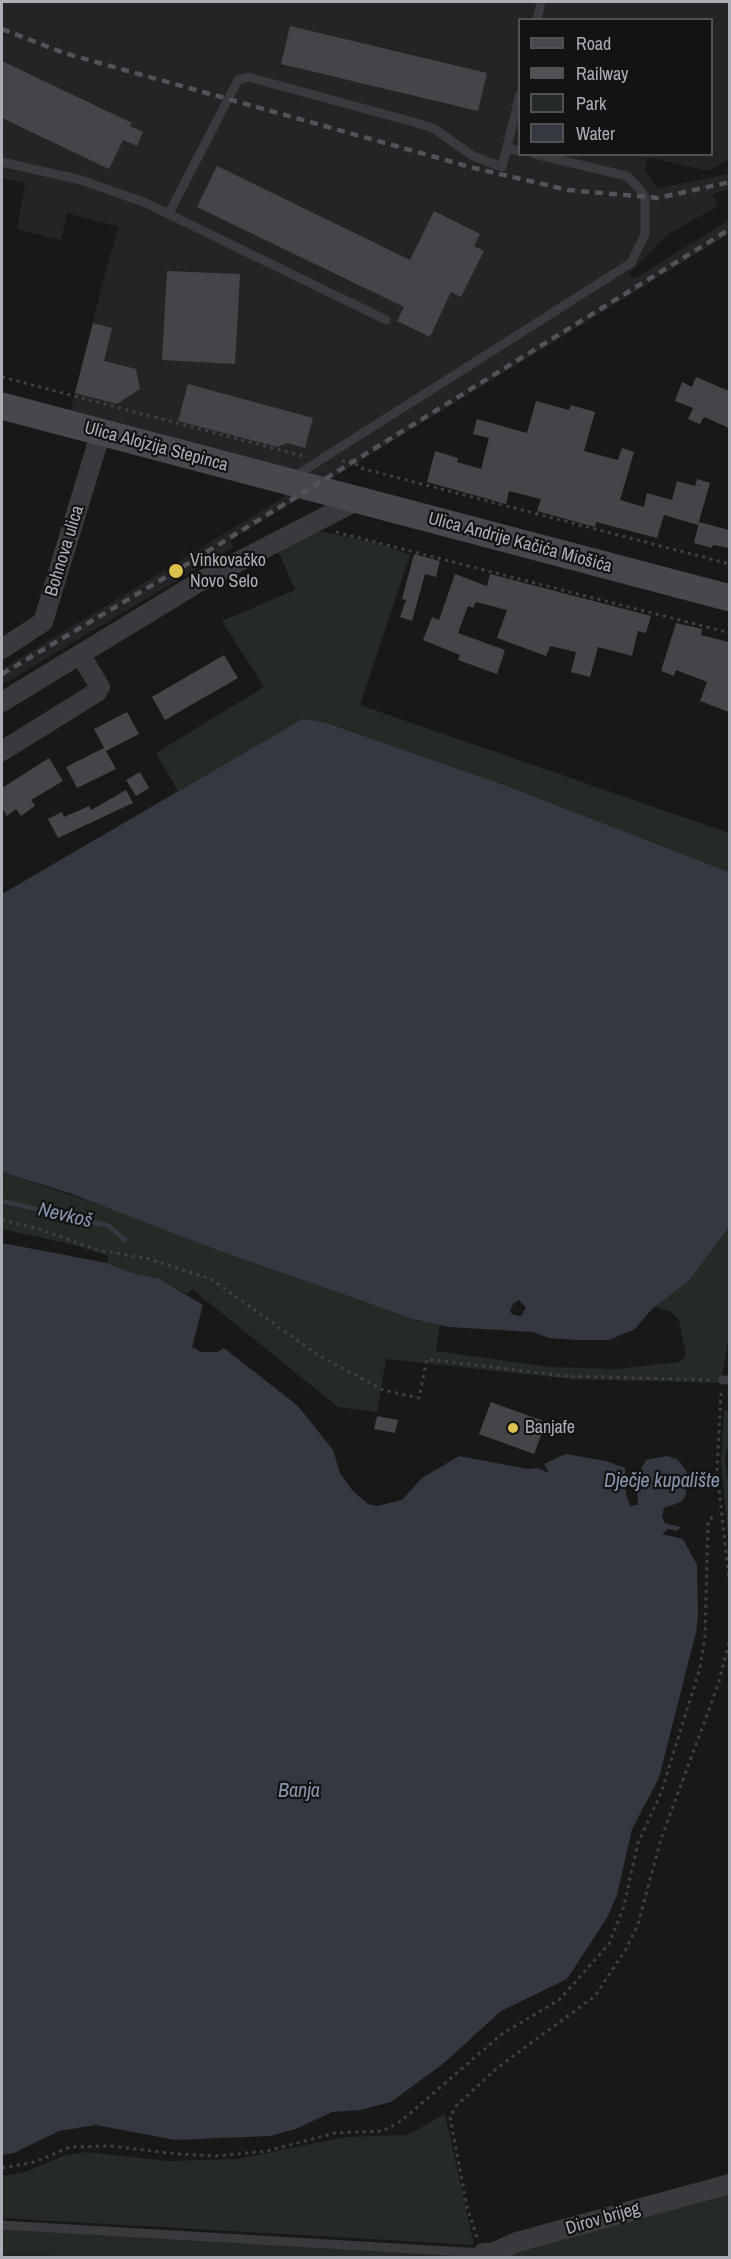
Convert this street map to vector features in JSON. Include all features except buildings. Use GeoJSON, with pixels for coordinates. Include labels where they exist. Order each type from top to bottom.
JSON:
{"type":"FeatureCollection","features":[{"type":"Feature","properties":{"kind":"main road","name":"Ulica Alojzija Stepinca"},"geometry":{"type":"LineString","coordinates":[[2,406],[299,484]]}},
{"type":"Feature","properties":{"kind":"main road","name":"Ulica Andrije Kačića Miošića"},"geometry":{"type":"LineString","coordinates":[[299,484],[729,598]]}},
{"type":"Feature","properties":{"kind":"street","name":"Bohnova ulica"},"geometry":{"type":"LineString","coordinates":[[2,649],[43,622],[101,432]]}},
{"type":"Feature","properties":{"kind":"street"},"geometry":{"type":"LineString","coordinates":[[2,702],[199,582],[358,500]]}},
{"type":"Feature","properties":{"kind":"street"},"geometry":{"type":"LineString","coordinates":[[2,751],[97,692],[100,687],[80,654]]}},
{"type":"Feature","properties":{"kind":"street","name":"Dirov brijeg"},"geometry":{"type":"LineString","coordinates":[[484,2255],[517,2242],[729,2184]]}},
{"type":"Feature","properties":{"kind":"lane"},"geometry":{"type":"LineString","coordinates":[[537,18],[541,2]]}},
{"type":"Feature","properties":{"kind":"lane"},"geometry":{"type":"LineString","coordinates":[[169,213],[238,80],[248,77],[433,128],[473,156],[502,167],[518,98]]}},
{"type":"Feature","properties":{"kind":"lane"},"geometry":{"type":"LineString","coordinates":[[507,148],[518,151]]}},
{"type":"Feature","properties":{"kind":"lane"},"geometry":{"type":"LineString","coordinates":[[299,484],[321,460],[631,263],[645,234],[645,197],[639,188],[627,176],[542,156]]}},
{"type":"Feature","properties":{"kind":"lane"},"geometry":{"type":"LineString","coordinates":[[2,162],[81,180],[169,213],[386,320]]}},
{"type":"Feature","properties":{"kind":"lane"},"geometry":{"type":"LineString","coordinates":[[2,2225],[484,2255]]}},
{"type":"Feature","properties":{"kind":"path"},"geometry":{"type":"LineString","coordinates":[[2,377],[321,460],[354,461],[358,467],[364,469],[729,564]]}},
{"type":"Feature","properties":{"kind":"path"},"geometry":{"type":"LineString","coordinates":[[308,526],[729,633]]}},
{"type":"Feature","properties":{"kind":"path"},"geometry":{"type":"LineString","coordinates":[[2,1220],[39,1229],[98,1250],[149,1259],[211,1279],[318,1355],[383,1390],[419,1398],[427,1359],[564,1376],[726,1380],[717,1443],[717,1470],[729,1588]]}},
{"type":"Feature","properties":{"kind":"path"},"geometry":{"type":"LineString","coordinates":[[729,1443],[729,1483]]}},
{"type":"Feature","properties":{"kind":"path"},"geometry":{"type":"LineString","coordinates":[[2,2168],[35,2162],[70,2147],[111,2146],[216,2156],[267,2151],[335,2133],[383,2131],[401,2121],[502,2034],[559,2000],[609,1944],[623,1909],[638,1843],[661,1793],[700,1668],[705,1636],[708,1521],[714,1515]]}},
{"type":"Feature","properties":{"kind":"path"},"geometry":{"type":"LineString","coordinates":[[484,2255],[467,2207],[450,2117],[456,2106],[497,2068],[594,1996],[626,1949],[638,1924],[661,1839],[718,1685],[729,1639]]}},
{"type":"Feature","properties":{"kind":"shaded area"},"geometry":{"type":"Polygon","coordinates":[[[2,2],[729,2],[729,159],[709,171],[647,157],[645,170],[657,188],[729,174],[729,189],[713,194],[718,206],[667,235],[629,274],[634,279],[729,220],[729,234],[323,484],[70,412],[119,227],[67,213],[61,240],[17,229],[25,183],[2,178],[2,2]]]}},
{"type":"Feature","properties":{"kind":"shaded area"},"geometry":{"type":"Polygon","coordinates":[[[289,494],[301,498],[230,540],[233,547],[2,685],[2,669],[289,494]]]}},
{"type":"Feature","properties":{"kind":"shaded area"},"geometry":{"type":"Polygon","coordinates":[[[2,2252],[110,2257],[2,2257],[2,2252]]]}},
{"type":"Feature","properties":{"kind":"green space"},"geometry":{"type":"Polygon","coordinates":[[[318,531],[378,543],[410,555],[360,705],[729,833],[729,872],[507,786],[324,722],[302,719],[178,791],[156,753],[264,687],[222,621],[295,590],[275,544],[318,531]]]}},
{"type":"Feature","properties":{"kind":"green space"},"geometry":{"type":"Polygon","coordinates":[[[2,1172],[121,1212],[214,1249],[413,1319],[440,1325],[436,1351],[550,1367],[616,1369],[680,1362],[686,1355],[679,1320],[671,1312],[655,1307],[690,1280],[729,1227],[730,1292],[727,1295],[729,1335],[721,1383],[571,1379],[386,1359],[377,1412],[338,1407],[192,1289],[187,1294],[160,1279],[129,1272],[107,1263],[108,1256],[74,1245],[2,1229],[2,1172]]]}},
{"type":"Feature","properties":{"kind":"green space"},"geometry":{"type":"Polygon","coordinates":[[[724,1411],[730,1411],[729,1442],[725,1460],[730,1497],[729,1549],[721,1463],[724,1411]]]}},
{"type":"Feature","properties":{"kind":"green space"},"geometry":{"type":"Polygon","coordinates":[[[445,2114],[474,2245],[2,2218],[2,2176],[25,2172],[66,2155],[87,2152],[168,2161],[237,2159],[345,2137],[408,2135],[445,2114]]]}},
{"type":"Feature","properties":{"kind":"green space"},"geometry":{"type":"Polygon","coordinates":[[[729,2192],[729,2257],[500,2258],[504,2253],[729,2192]]]}},
{"type":"Feature","properties":{"kind":"green space"},"geometry":{"type":"Polygon","coordinates":[[[2,2228],[475,2257],[110,2258],[2,2252],[2,2228]]]}},
{"type":"Feature","properties":{"kind":"water"},"geometry":{"type":"Polygon","coordinates":[[[302,719],[324,722],[507,786],[729,872],[729,1227],[690,1280],[651,1310],[635,1329],[609,1340],[549,1338],[532,1332],[449,1327],[413,1319],[214,1249],[72,1194],[2,1172],[2,894],[302,719]],[[519,1300],[513,1304],[510,1312],[521,1316],[526,1308],[519,1300]]]}},
{"type":"Feature","properties":{"kind":"water","name":"Banja"},"geometry":{"type":"Polygon","coordinates":[[[2,1243],[107,1263],[129,1272],[160,1279],[203,1305],[192,1347],[201,1352],[217,1352],[224,1348],[298,1406],[333,1450],[340,1473],[352,1490],[368,1504],[377,1506],[402,1500],[422,1478],[459,1456],[528,1469],[538,1468],[549,1473],[544,1464],[566,1454],[606,1461],[625,1468],[626,1494],[630,1506],[638,1505],[636,1480],[646,1460],[667,1456],[677,1459],[686,1470],[688,1479],[685,1497],[681,1502],[664,1508],[662,1516],[665,1523],[681,1527],[677,1531],[668,1529],[662,1534],[683,1539],[697,1565],[696,1632],[659,1778],[632,1829],[617,1895],[608,1916],[567,1979],[501,2011],[444,2063],[391,2102],[360,2110],[332,2112],[296,2129],[270,2136],[175,2140],[96,2125],[59,2131],[14,2153],[2,2155],[2,1243]]]}},
{"type":"Feature","properties":{"kind":"waterway","name":"Nevkoš"},"geometry":{"type":"LineString","coordinates":[[2,1201],[109,1226],[125,1240]]}},
{"type":"Feature","properties":{"kind":"railway"},"geometry":{"type":"LineString","coordinates":[[2,29],[64,53],[474,168],[568,190],[658,198],[730,182]]}},
{"type":"Feature","properties":{"kind":"railway"},"geometry":{"type":"LineString","coordinates":[[2,674],[176,571],[730,229]]}},
{"type":"Feature","properties":{"kind":"place","name":"Vinkovačko Novo Selo"},"geometry":{"type":"Point","coordinates":[176,571]}},
{"type":"Feature","properties":{"kind":"place","name":"Banjafe"},"geometry":{"type":"Point","coordinates":[513,1428]}},
{"type":"Feature","properties":{"kind":"water label","name":"Dječje kupalište"},"geometry":{"type":"Point","coordinates":[662,1482]}}]}
